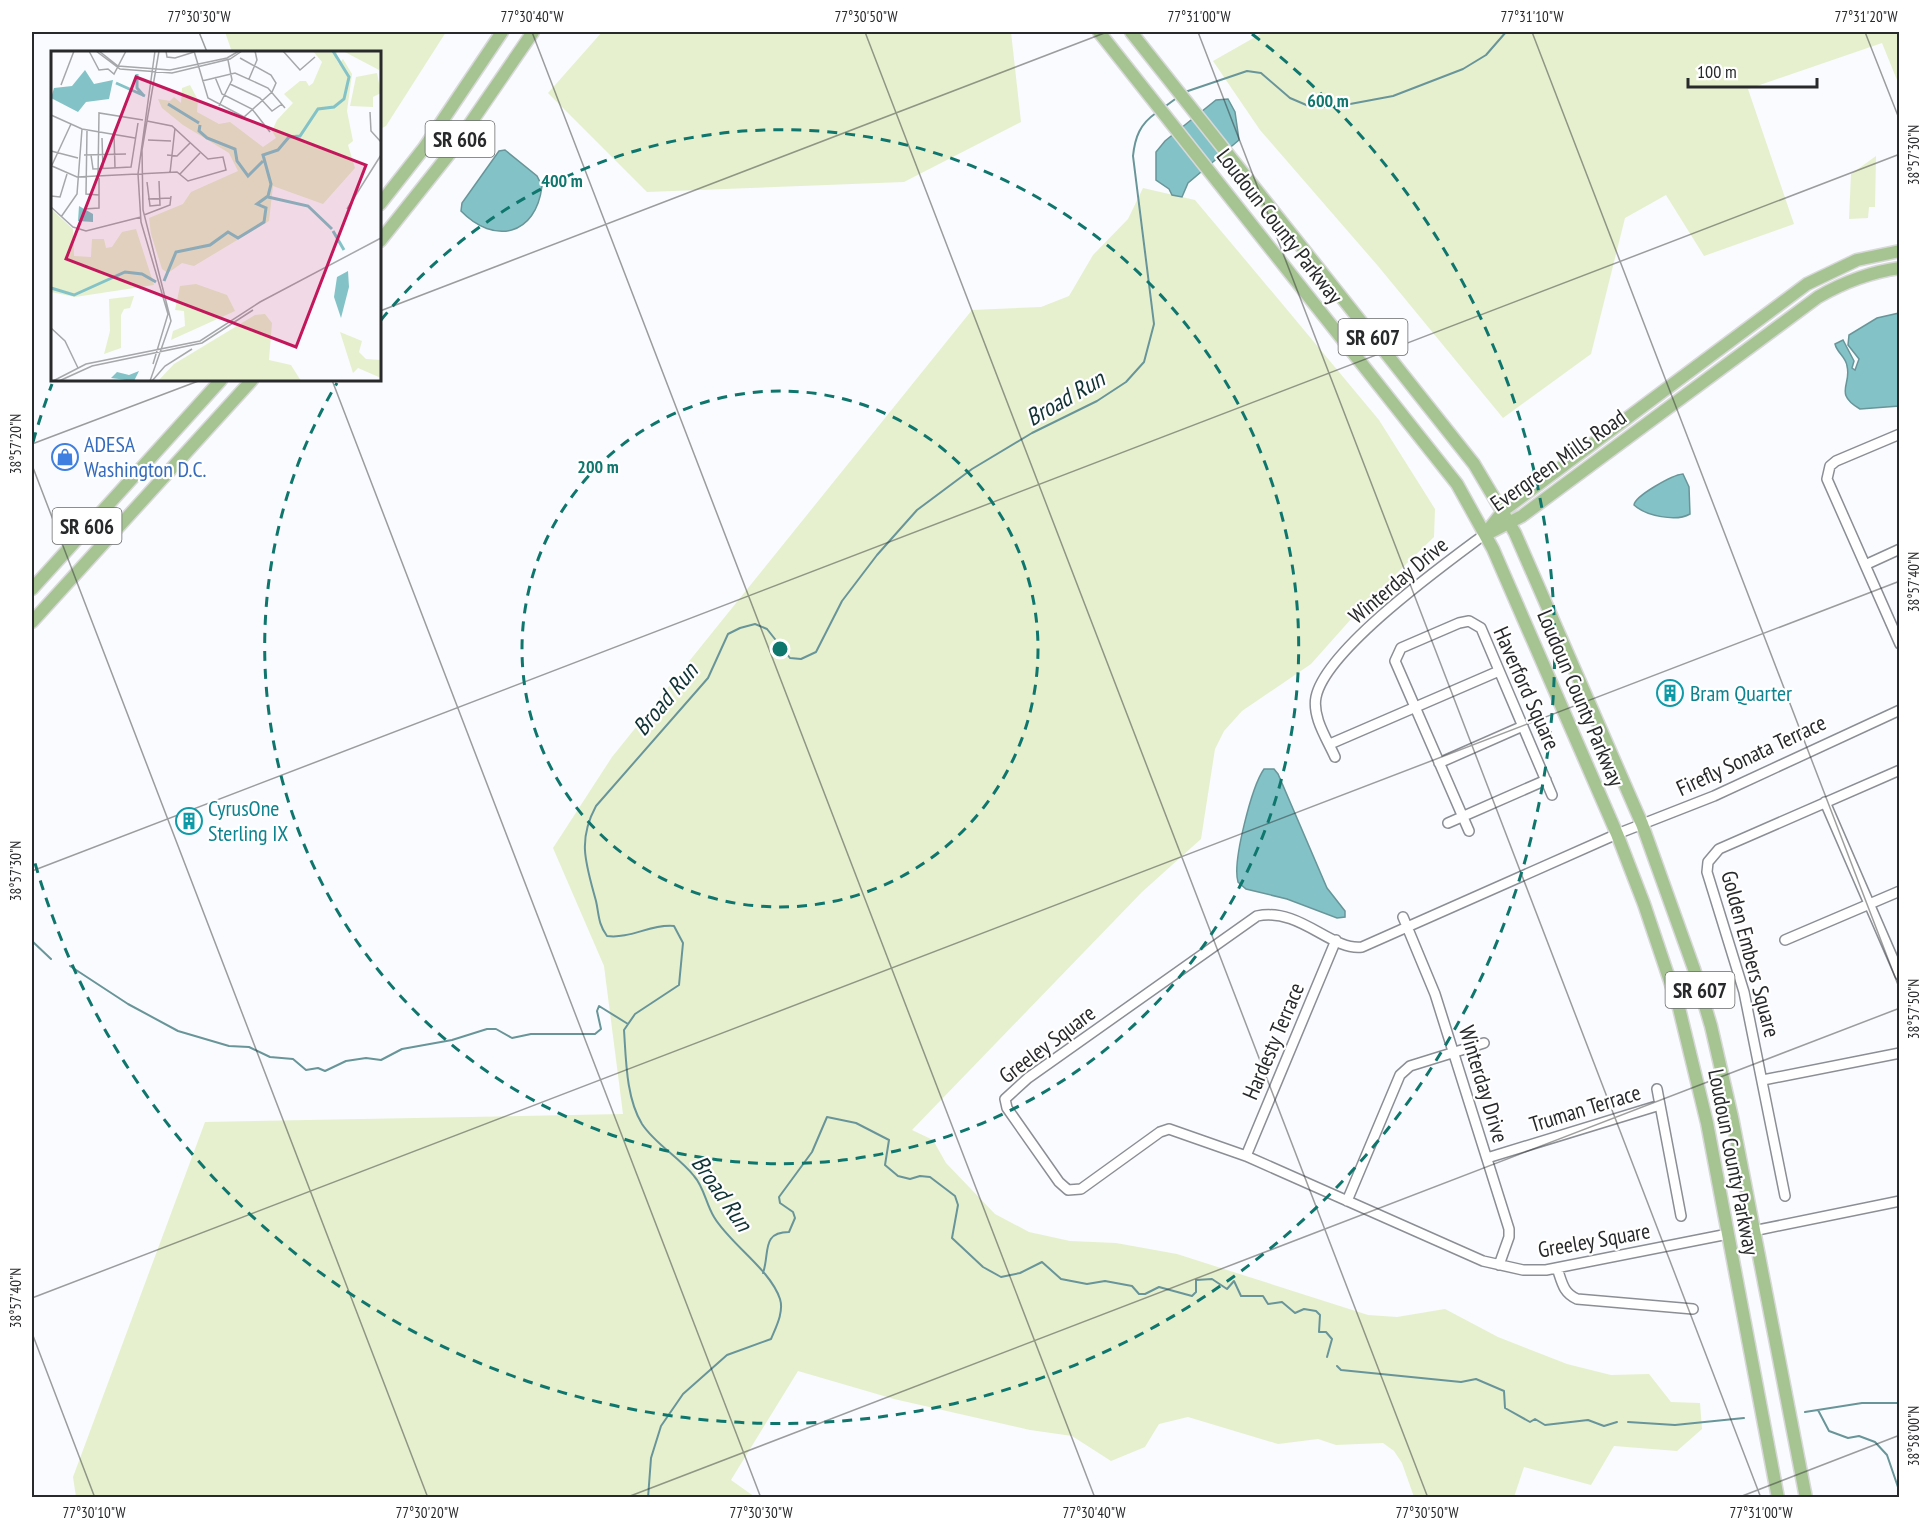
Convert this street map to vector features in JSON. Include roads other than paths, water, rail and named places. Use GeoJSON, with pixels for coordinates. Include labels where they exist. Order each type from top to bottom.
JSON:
{"type":"FeatureCollection","features":[{"type":"Feature","properties":{"kind":"main road","name":"SR 606"},"geometry":{"type":"LineString","coordinates":[[381,240],[450,153],[533,32]]}},
{"type":"Feature","properties":{"kind":"main road","name":"Loudoun County Parkway"},"geometry":{"type":"LineString","coordinates":[[1098,32],[1457,484],[1485,534],[1617,834],[1644,904],[1679,1008],[1707,1124],[1778,1497]]}},
{"type":"Feature","properties":{"kind":"main road","name":"Loudoun County Parkway"},"geometry":{"type":"LineString","coordinates":[[1131,32],[1474,465],[1510,524],[1642,824],[1674,910],[1711,1026],[1806,1497]]}},
{"type":"Feature","properties":{"kind":"main road","name":"SR 606"},"geometry":{"type":"LineString","coordinates":[[381,203],[424,148],[498,37]]}},
{"type":"Feature","properties":{"kind":"main road","name":"Evergreen Mills Road"},"geometry":{"type":"LineString","coordinates":[[1485,534],[1503,510],[1807,284],[1857,260],[1899,251]]}},
{"type":"Feature","properties":{"kind":"main road","name":"Evergreen Mills Road"},"geometry":{"type":"LineString","coordinates":[[1485,534],[1510,524],[1810,302],[1841,284],[1868,274],[1899,268]]}},
{"type":"Feature","properties":{"kind":"main road","name":"SR 606"},"geometry":{"type":"LineString","coordinates":[[32,589],[220,381]]}},
{"type":"Feature","properties":{"kind":"main road","name":"SR 606"},"geometry":{"type":"LineString","coordinates":[[32,622],[251,381]]}},
{"type":"Feature","properties":{"kind":"street"},"geometry":{"type":"LineString","coordinates":[[1899,434],[1836,461],[1827,471],[1829,485],[1899,644]]}},
{"type":"Feature","properties":{"kind":"street","name":"Winterday Drive"},"geometry":{"type":"LineString","coordinates":[[1335,757],[1317,715],[1316,698],[1321,684],[1372,622],[1485,534]]}},
{"type":"Feature","properties":{"kind":"street"},"geometry":{"type":"LineString","coordinates":[[1865,565],[1899,549]]}},
{"type":"Feature","properties":{"kind":"street","name":"Haverford Square"},"geometry":{"type":"LineString","coordinates":[[1469,831],[1395,661],[1398,652],[1410,644],[1459,623],[1470,621],[1480,628],[1552,795]]}},
{"type":"Feature","properties":{"kind":"street"},"geometry":{"type":"LineString","coordinates":[[1330,744],[1499,671]]}},
{"type":"Feature","properties":{"kind":"street","name":"Firefly Sonata Terrace"},"geometry":{"type":"LineString","coordinates":[[1617,834],[1714,796],[1899,710]]}},
{"type":"Feature","properties":{"kind":"street"},"geometry":{"type":"LineString","coordinates":[[1438,763],[1523,726]]}},
{"type":"Feature","properties":{"kind":"street","name":"Golden Embers Square"},"geometry":{"type":"LineString","coordinates":[[1785,1196],[1744,992],[1707,872],[1708,862],[1719,849],[1899,770]]}},
{"type":"Feature","properties":{"kind":"street"},"geometry":{"type":"LineString","coordinates":[[1448,823],[1546,780]]}},
{"type":"Feature","properties":{"kind":"street"},"geometry":{"type":"LineString","coordinates":[[1825,802],[1899,975]]}},
{"type":"Feature","properties":{"kind":"street","name":"Greeley Square"},"geometry":{"type":"LineString","coordinates":[[1617,834],[1362,947],[1348,946],[1295,920],[1266,914],[1257,916],[1028,1078],[1005,1099],[1013,1118],[1059,1182],[1068,1190],[1081,1189],[1160,1132],[1169,1129],[1246,1156],[1483,1261],[1534,1271],[1728,1234]]}},
{"type":"Feature","properties":{"kind":"street"},"geometry":{"type":"LineString","coordinates":[[1785,939],[1899,891]]}},
{"type":"Feature","properties":{"kind":"street","name":"Winterday Drive"},"geometry":{"type":"LineString","coordinates":[[1403,917],[1435,994],[1509,1229],[1509,1237],[1499,1264]]}},
{"type":"Feature","properties":{"kind":"street","name":"Hardesty Terrace"},"geometry":{"type":"LineString","coordinates":[[1246,1156],[1336,940]]}},
{"type":"Feature","properties":{"kind":"street"},"geometry":{"type":"LineString","coordinates":[[1347,1201],[1400,1075],[1410,1066],[1484,1043]]}},
{"type":"Feature","properties":{"kind":"street"},"geometry":{"type":"LineString","coordinates":[[1763,1080],[1899,1053]]}},
{"type":"Feature","properties":{"kind":"street"},"geometry":{"type":"LineString","coordinates":[[1657,1089],[1681,1216]]}},
{"type":"Feature","properties":{"kind":"street","name":"Truman Terrace"},"geometry":{"type":"LineString","coordinates":[[1487,1158],[1660,1105]]}},
{"type":"Feature","properties":{"kind":"street"},"geometry":{"type":"LineString","coordinates":[[1754,1231],[1899,1201]]}},
{"type":"Feature","properties":{"kind":"street"},"geometry":{"type":"LineString","coordinates":[[1557,1268],[1564,1289],[1577,1299],[1693,1310]]}},
{"type":"Feature","properties":{"kind":"water"},"geometry":{"type":"Polygon","coordinates":[[[1228,99],[1235,112],[1239,140],[1188,183],[1182,197],[1172,195],[1169,189],[1156,180],[1156,152],[1165,141],[1216,100],[1228,99]]]}},
{"type":"Feature","properties":{"kind":"water"},"geometry":{"type":"Polygon","coordinates":[[[505,150],[537,176],[542,186],[538,203],[531,216],[522,225],[512,230],[500,231],[474,222],[461,211],[462,203],[499,151],[505,150]]]}},
{"type":"Feature","properties":{"kind":"water"},"geometry":{"type":"Polygon","coordinates":[[[1899,313],[1899,406],[1860,409],[1847,398],[1845,393],[1847,366],[1835,344],[1843,340],[1854,361],[1852,368],[1855,370],[1859,359],[1848,345],[1849,335],[1877,318],[1899,313]]]}},
{"type":"Feature","properties":{"kind":"water"},"geometry":{"type":"Polygon","coordinates":[[[1683,474],[1689,487],[1690,514],[1677,518],[1661,517],[1634,505],[1641,496],[1655,487],[1683,474]]]}},
{"type":"Feature","properties":{"kind":"water"},"geometry":{"type":"Polygon","coordinates":[[[1264,769],[1274,769],[1278,774],[1327,888],[1345,911],[1345,917],[1337,918],[1287,899],[1246,889],[1238,882],[1238,858],[1244,824],[1254,791],[1264,769]]]}},
{"type":"Feature","properties":{"kind":"waterway","name":"Broad Run"},"geometry":{"type":"LineString","coordinates":[[1185,92],[1247,71],[1261,73],[1290,98],[1311,107],[1334,107],[1393,96],[1463,69],[1486,55],[1506,32]]}},
{"type":"Feature","properties":{"kind":"waterway","name":"Broad Run"},"geometry":{"type":"LineString","coordinates":[[1163,108],[1178,97]]}},
{"type":"Feature","properties":{"kind":"waterway","name":"Broad Run"},"geometry":{"type":"LineString","coordinates":[[648,1498],[651,1458],[661,1426],[683,1394],[727,1355],[771,1339],[779,1319],[781,1304],[768,1277],[714,1217],[697,1180],[647,1131],[637,1114],[628,1078],[624,1030],[635,1014],[679,985],[683,943],[674,926],[607,936],[600,923],[585,853],[590,819],[596,806],[708,678],[728,634],[755,624],[767,629],[790,658],[801,659],[816,652],[842,601],[877,555],[917,510],[972,469],[1032,433],[1097,401],[1126,382],[1144,362],[1154,324],[1133,156],[1139,132],[1156,113]]}},
{"type":"Feature","properties":{"kind":"waterway"},"geometry":{"type":"LineString","coordinates":[[32,941],[51,959]]}},
{"type":"Feature","properties":{"kind":"waterway"},"geometry":{"type":"LineString","coordinates":[[70,966],[128,1004],[178,1031],[229,1046],[249,1047],[270,1057],[293,1059],[306,1070],[318,1068],[325,1071],[346,1061],[366,1058],[381,1060],[402,1049],[452,1040],[487,1029],[496,1029],[512,1038],[531,1034],[595,1034],[601,1029],[597,1011],[599,1006],[628,1024]]}},
{"type":"Feature","properties":{"kind":"waterway"},"geometry":{"type":"LineString","coordinates":[[763,1273],[770,1240],[780,1233],[789,1232],[795,1218],[793,1212],[780,1203],[779,1197],[812,1152],[827,1117],[856,1123],[889,1140],[885,1165],[898,1176],[910,1179],[920,1176],[930,1177],[955,1196],[958,1205],[952,1238],[983,1267],[1001,1277],[1020,1273],[1042,1262],[1061,1279],[1087,1284],[1105,1281],[1132,1286],[1139,1294],[1145,1294],[1159,1287],[1192,1296],[1196,1292],[1196,1280],[1212,1279],[1227,1289],[1234,1281],[1241,1296],[1263,1296],[1268,1304],[1282,1302],[1295,1313],[1304,1309],[1316,1311],[1320,1315],[1319,1332],[1326,1332],[1332,1339],[1327,1357]]}},
{"type":"Feature","properties":{"kind":"waterway"},"geometry":{"type":"LineString","coordinates":[[1337,1366],[1341,1370],[1461,1382],[1476,1379],[1504,1391],[1505,1408],[1530,1422],[1535,1419],[1545,1425],[1588,1420],[1604,1426],[1617,1422]]}},
{"type":"Feature","properties":{"kind":"waterway"},"geometry":{"type":"LineString","coordinates":[[1805,1412],[1862,1403],[1900,1403]]}},
{"type":"Feature","properties":{"kind":"waterway"},"geometry":{"type":"LineString","coordinates":[[1818,1410],[1829,1431],[1848,1438],[1859,1436],[1875,1442],[1887,1455],[1900,1493]]}},
{"type":"Feature","properties":{"kind":"waterway"},"geometry":{"type":"LineString","coordinates":[[1628,1422],[1675,1425],[1744,1418]]}},
{"type":"Feature","properties":{"kind":"place","name":"ADESA Washington D.C."},"geometry":{"type":"Point","coordinates":[65,457]}},
{"type":"Feature","properties":{"kind":"place","name":"Bram Quarter"},"geometry":{"type":"Point","coordinates":[1670,693]}},
{"type":"Feature","properties":{"kind":"place","name":"CyrusOne Sterling IX"},"geometry":{"type":"Point","coordinates":[189,821]}}]}
